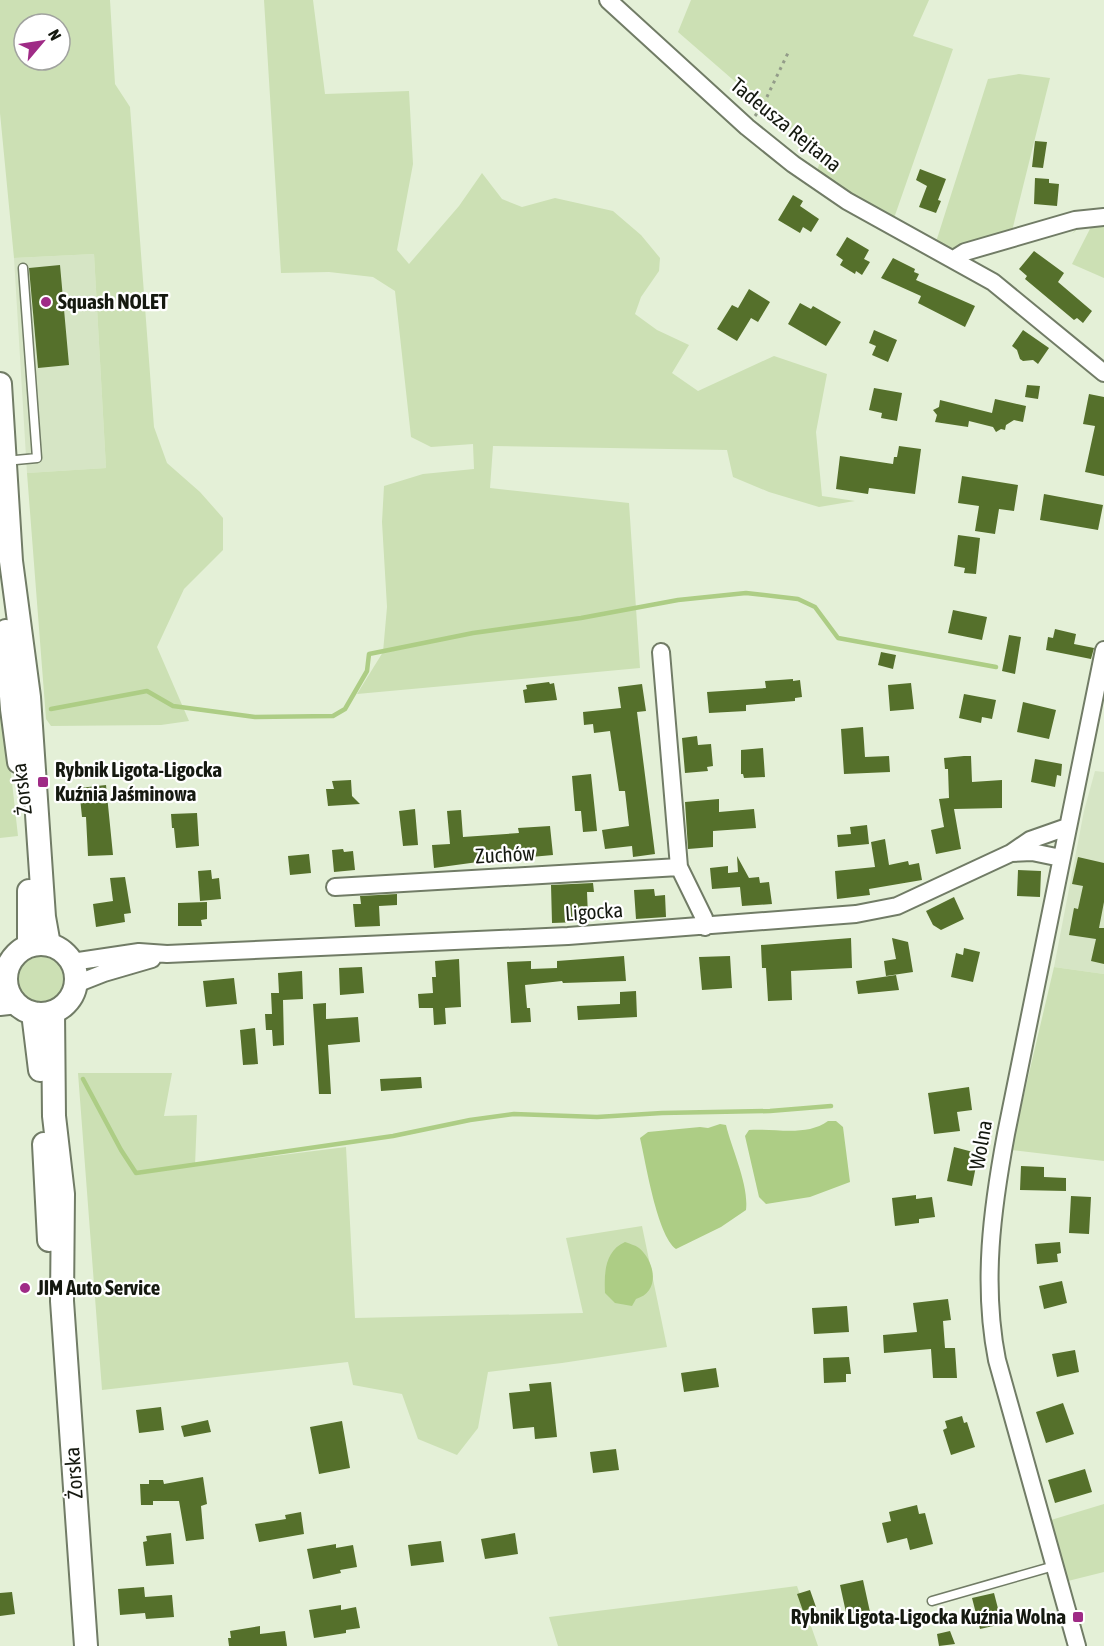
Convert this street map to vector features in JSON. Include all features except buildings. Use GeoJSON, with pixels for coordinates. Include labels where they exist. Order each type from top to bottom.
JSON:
{"type":"FeatureCollection","features":[{"type":"Feature","properties":{"kind":"main road","name":"Żorska"},"geometry":{"type":"LineString","coordinates":[[0,384],[11,561],[6,623],[12,709],[39,946]]}},
{"type":"Feature","properties":{"kind":"main road"},"geometry":{"type":"LineString","coordinates":[[39,946],[60,949],[74,973],[69,1000],[61,1008],[26,1009],[3,987],[13,958],[39,946]]}},
{"type":"Feature","properties":{"kind":"main road","name":"Żorska"},"geometry":{"type":"LineString","coordinates":[[26,1009],[41,1080],[49,1239],[62,1300],[87,1646]]}},
{"type":"Feature","properties":{"kind":"street","name":"Tadeusza Rejtana"},"geometry":{"type":"LineString","coordinates":[[608,0],[747,127],[793,164],[847,201],[993,282],[1104,373]]}},
{"type":"Feature","properties":{"kind":"street"},"geometry":{"type":"LineString","coordinates":[[954,260],[965,252],[1075,220],[1104,217]]}},
{"type":"Feature","properties":{"kind":"street","name":"Wolna"},"geometry":{"type":"LineString","coordinates":[[1077,1646],[997,1360],[990,1321],[988,1274],[998,1176],[1060,858],[1104,651]]}},
{"type":"Feature","properties":{"kind":"street"},"geometry":{"type":"LineString","coordinates":[[661,652],[679,867],[704,918],[705,927]]}},
{"type":"Feature","properties":{"kind":"street","name":"Ligocka"},"geometry":{"type":"LineString","coordinates":[[74,973],[139,952],[167,954],[556,937],[823,918],[880,911],[908,901],[1011,853],[1029,840],[1067,827]]}},
{"type":"Feature","properties":{"kind":"street","name":"Ligocka"},"geometry":{"type":"LineString","coordinates":[[1011,853],[1032,852],[1060,858]]}},
{"type":"Feature","properties":{"kind":"street","name":"Zuchów"},"geometry":{"type":"LineString","coordinates":[[334,887],[679,867]]}},
{"type":"Feature","properties":{"kind":"lane"},"geometry":{"type":"LineString","coordinates":[[5,461],[37,458],[23,268]]}},
{"type":"Feature","properties":{"kind":"lane"},"geometry":{"type":"LineString","coordinates":[[932,1600],[1054,1566]]}},
{"type":"Feature","properties":{"kind":"path"},"geometry":{"type":"LineString","coordinates":[[747,127],[763,105],[788,53]]}},
{"type":"Feature","properties":{"kind":"shaded area"},"geometry":{"type":"Polygon","coordinates":[[[0,0],[110,0],[115,84],[130,107],[154,427],[167,463],[200,492],[223,518],[223,550],[184,589],[157,647],[189,721],[161,725],[51,726],[46,719],[27,473],[106,468],[94,254],[14,258],[0,113],[0,0]]]}},
{"type":"Feature","properties":{"kind":"shaded area"},"geometry":{"type":"Polygon","coordinates":[[[264,0],[313,0],[325,94],[409,91],[413,164],[397,250],[409,264],[459,206],[482,173],[502,199],[522,207],[555,198],[613,211],[641,235],[660,258],[659,271],[641,297],[635,314],[657,330],[689,345],[672,373],[698,391],[774,356],[827,374],[816,432],[822,496],[855,501],[819,507],[769,492],[733,477],[727,450],[493,446],[490,488],[629,503],[640,668],[357,694],[383,652],[387,607],[382,522],[384,486],[423,474],[474,469],[473,444],[431,447],[411,437],[395,291],[373,277],[329,272],[281,273],[264,0]]]}},
{"type":"Feature","properties":{"kind":"shaded area"},"geometry":{"type":"Polygon","coordinates":[[[691,0],[929,0],[913,36],[953,49],[893,221],[816,173],[822,157],[678,32],[691,0]]]}},
{"type":"Feature","properties":{"kind":"shaded area"},"geometry":{"type":"Polygon","coordinates":[[[1019,74],[1050,78],[1011,235],[952,252],[935,245],[988,79],[1019,74]]]}},
{"type":"Feature","properties":{"kind":"shaded area"},"geometry":{"type":"Polygon","coordinates":[[[1104,219],[1104,278],[1072,264],[1093,223],[1082,225],[1072,234],[1082,222],[1104,219]]]}},
{"type":"Feature","properties":{"kind":"shaded area"},"geometry":{"type":"Polygon","coordinates":[[[94,254],[106,468],[27,473],[14,258],[94,254]]]}},
{"type":"Feature","properties":{"kind":"shaded area"},"geometry":{"type":"Polygon","coordinates":[[[0,675],[18,836],[0,838],[0,675]]]}},
{"type":"Feature","properties":{"kind":"shaded area"},"geometry":{"type":"Polygon","coordinates":[[[1095,771],[1104,772],[1104,974],[1054,967],[1084,811],[1095,771]]]}},
{"type":"Feature","properties":{"kind":"shaded area"},"geometry":{"type":"Polygon","coordinates":[[[37,956],[47,956],[59,963],[66,975],[66,985],[59,997],[47,1004],[37,1004],[22,993],[18,985],[18,975],[29,960],[37,956]]]}},
{"type":"Feature","properties":{"kind":"shaded area"},"geometry":{"type":"Polygon","coordinates":[[[1054,967],[1104,974],[1104,1161],[1011,1150],[1054,967]]]}},
{"type":"Feature","properties":{"kind":"shaded area"},"geometry":{"type":"Polygon","coordinates":[[[78,1073],[172,1073],[164,1116],[197,1115],[195,1166],[346,1147],[355,1318],[583,1313],[566,1238],[642,1226],[667,1347],[488,1372],[478,1428],[457,1455],[418,1439],[402,1394],[353,1385],[348,1362],[102,1390],[78,1073]]]}},
{"type":"Feature","properties":{"kind":"shaded area"},"geometry":{"type":"Polygon","coordinates":[[[828,1121],[836,1121],[843,1127],[850,1182],[810,1197],[766,1204],[759,1197],[745,1136],[749,1130],[810,1129],[828,1121]]]}},
{"type":"Feature","properties":{"kind":"shaded area"},"geometry":{"type":"Polygon","coordinates":[[[720,1124],[726,1125],[739,1168],[745,1190],[746,1210],[721,1227],[676,1249],[669,1241],[658,1214],[640,1138],[648,1132],[708,1128],[720,1124]]]}},
{"type":"Feature","properties":{"kind":"shaded area"},"geometry":{"type":"Polygon","coordinates":[[[625,1242],[637,1247],[649,1260],[653,1276],[649,1290],[636,1299],[632,1306],[615,1303],[605,1293],[607,1263],[613,1251],[625,1242]]]}},
{"type":"Feature","properties":{"kind":"shaded area"},"geometry":{"type":"Polygon","coordinates":[[[1104,1504],[1104,1572],[1068,1581],[1051,1520],[1104,1504]]]}},
{"type":"Feature","properties":{"kind":"shaded area"},"geometry":{"type":"Polygon","coordinates":[[[797,1586],[818,1646],[558,1646],[549,1617],[797,1586]]]}},
{"type":"Feature","properties":{"kind":"waterway"},"geometry":{"type":"LineString","coordinates":[[51,709],[147,691],[173,706],[255,717],[333,716],[345,709],[367,671],[369,654],[473,633],[581,618],[678,600],[746,593],[798,599],[815,607],[838,638],[996,667]]}},
{"type":"Feature","properties":{"kind":"waterway"},"geometry":{"type":"LineString","coordinates":[[83,1079],[136,1173],[393,1136],[470,1120],[514,1114],[597,1117],[770,1111],[831,1106]]}},
{"type":"Feature","properties":{"kind":"place","name":"Squash NOLET"},"geometry":{"type":"Point","coordinates":[46,302]}},
{"type":"Feature","properties":{"kind":"place","name":"Rybnik Ligota-Ligocka Kuźnia Jaśminowa"},"geometry":{"type":"Point","coordinates":[43,782]}},
{"type":"Feature","properties":{"kind":"place","name":"JIM Auto Service"},"geometry":{"type":"Point","coordinates":[25,1288]}},
{"type":"Feature","properties":{"kind":"place","name":"Rybnik Ligota-Ligocka Kuźnia Wolna"},"geometry":{"type":"Point","coordinates":[1078,1617]}}]}
